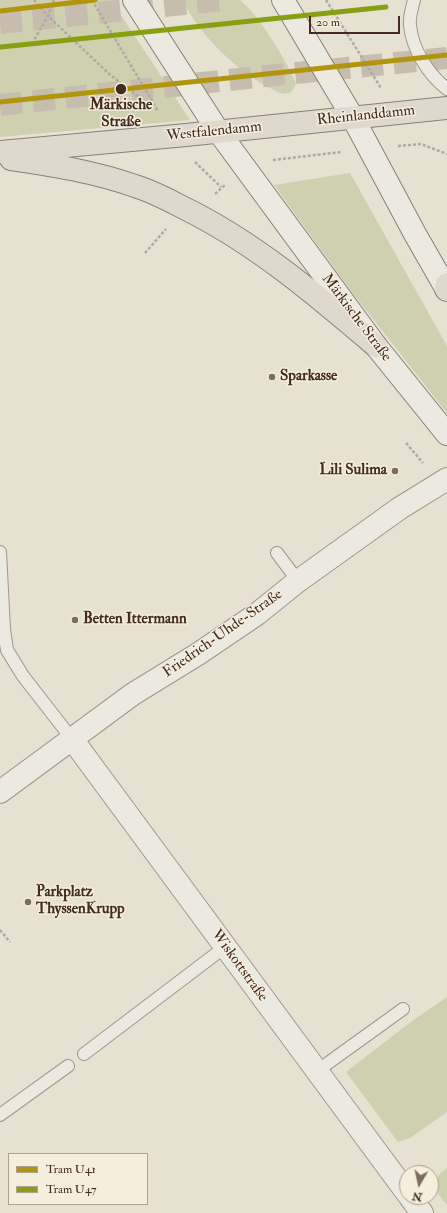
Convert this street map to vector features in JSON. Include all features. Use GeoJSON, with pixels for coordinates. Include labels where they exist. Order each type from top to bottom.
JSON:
{"type":"FeatureCollection","features":[{"type":"Feature","properties":{"kind":"main road","name":"Rheinlanddamm"},"geometry":{"type":"LineString","coordinates":[[285,125],[447,108]]}},
{"type":"Feature","properties":{"kind":"main road","name":"Westfalendamm"},"geometry":{"type":"LineString","coordinates":[[0,152],[285,125]]}},
{"type":"Feature","properties":{"kind":"main road"},"geometry":{"type":"LineString","coordinates":[[0,158],[49,164],[110,178],[137,186],[163,197],[211,221],[263,255],[328,305],[376,346]]}},
{"type":"Feature","properties":{"kind":"street","name":"Märkische Straße"},"geometry":{"type":"LineString","coordinates":[[134,0],[218,131],[376,346],[447,434]]}},
{"type":"Feature","properties":{"kind":"street"},"geometry":{"type":"LineString","coordinates":[[283,0],[353,118],[415,234],[447,288]]}},
{"type":"Feature","properties":{"kind":"street","name":"Friedrich-Uhde-Straße"},"geometry":{"type":"LineString","coordinates":[[0,792],[133,694],[198,654],[257,614],[298,581],[400,508],[447,479]]}},
{"type":"Feature","properties":{"kind":"street","name":"Wiskottstraße"},"geometry":{"type":"LineString","coordinates":[[72,739],[399,1182]]}},
{"type":"Feature","properties":{"kind":"lane"},"geometry":{"type":"LineString","coordinates":[[414,0],[410,24],[415,44],[423,61],[436,80],[447,89]]}},
{"type":"Feature","properties":{"kind":"lane"},"geometry":{"type":"LineString","coordinates":[[0,552],[4,629],[8,650],[23,676],[72,739]]}},
{"type":"Feature","properties":{"kind":"lane"},"geometry":{"type":"LineString","coordinates":[[277,552],[298,581]]}},
{"type":"Feature","properties":{"kind":"lane"},"geometry":{"type":"LineString","coordinates":[[84,1054],[225,947]]}},
{"type":"Feature","properties":{"kind":"lane"},"geometry":{"type":"LineString","coordinates":[[317,1071],[403,1009]]}},
{"type":"Feature","properties":{"kind":"lane"},"geometry":{"type":"LineString","coordinates":[[0,1115],[68,1066]]}},
{"type":"Feature","properties":{"kind":"path"},"geometry":{"type":"LineString","coordinates":[[34,0],[48,16],[108,73],[145,102]]}},
{"type":"Feature","properties":{"kind":"path"},"geometry":{"type":"LineString","coordinates":[[34,40],[48,16],[54,0]]}},
{"type":"Feature","properties":{"kind":"path"},"geometry":{"type":"LineString","coordinates":[[92,0],[161,116]]}},
{"type":"Feature","properties":{"kind":"path"},"geometry":{"type":"LineString","coordinates":[[326,0],[384,91]]}},
{"type":"Feature","properties":{"kind":"path"},"geometry":{"type":"LineString","coordinates":[[399,146],[421,144],[447,154]]}},
{"type":"Feature","properties":{"kind":"path"},"geometry":{"type":"LineString","coordinates":[[267,161],[340,152]]}},
{"type":"Feature","properties":{"kind":"path"},"geometry":{"type":"LineString","coordinates":[[194,162],[221,187]]}},
{"type":"Feature","properties":{"kind":"path"},"geometry":{"type":"LineString","coordinates":[[145,253],[170,225]]}},
{"type":"Feature","properties":{"kind":"path"},"geometry":{"type":"LineString","coordinates":[[0,930],[10,942]]}},
{"type":"Feature","properties":{"kind":"green space"},"geometry":{"type":"Polygon","coordinates":[[[0,0],[111,0],[190,120],[0,137],[0,0]]]}},
{"type":"Feature","properties":{"kind":"green space"},"geometry":{"type":"Polygon","coordinates":[[[183,0],[240,0],[255,16],[286,62],[296,83],[294,88],[285,94],[274,90],[258,81],[232,62],[208,38],[189,12],[183,0]]]}},
{"type":"Feature","properties":{"kind":"green space"},"geometry":{"type":"Polygon","coordinates":[[[350,173],[447,346],[447,413],[351,291],[274,185],[350,173]]]}},
{"type":"Feature","properties":{"kind":"green space"},"geometry":{"type":"Polygon","coordinates":[[[447,997],[447,1112],[410,1138],[398,1142],[346,1072],[412,1021],[447,997]]]}},
{"type":"Feature","properties":{"kind":"green space"},"geometry":{"type":"Polygon","coordinates":[[[447,1168],[447,1205],[439,1195],[439,1175],[447,1168]]]}},
{"type":"Feature","properties":{"kind":"tunnel"},"geometry":{"type":"LineString","coordinates":[[0,23],[223,0]]}},
{"type":"Feature","properties":{"kind":"tunnel"},"geometry":{"type":"LineString","coordinates":[[0,105],[447,58]]}},
{"type":"Feature","properties":{"kind":"tram line","name":"U41"},"geometry":{"type":"LineString","coordinates":[[0,11],[95,0]]}},
{"type":"Feature","properties":{"kind":"tram line","name":"U47"},"geometry":{"type":"LineString","coordinates":[[1,47],[386,7]]}},
{"type":"Feature","properties":{"kind":"tram line","name":"U41"},"geometry":{"type":"LineString","coordinates":[[0,102],[447,55]]}},
{"type":"Feature","properties":{"kind":"place","name":"Märkische Straße"},"geometry":{"type":"Point","coordinates":[121,89]}},
{"type":"Feature","properties":{"kind":"place","name":"Sparkasse"},"geometry":{"type":"Point","coordinates":[272,377]}},
{"type":"Feature","properties":{"kind":"place","name":"Lili Sulima"},"geometry":{"type":"Point","coordinates":[395,471]}},
{"type":"Feature","properties":{"kind":"place","name":"Betten Ittermann"},"geometry":{"type":"Point","coordinates":[75,620]}},
{"type":"Feature","properties":{"kind":"place","name":"Parkplatz ThyssenKrupp"},"geometry":{"type":"Point","coordinates":[28,902]}}]}
